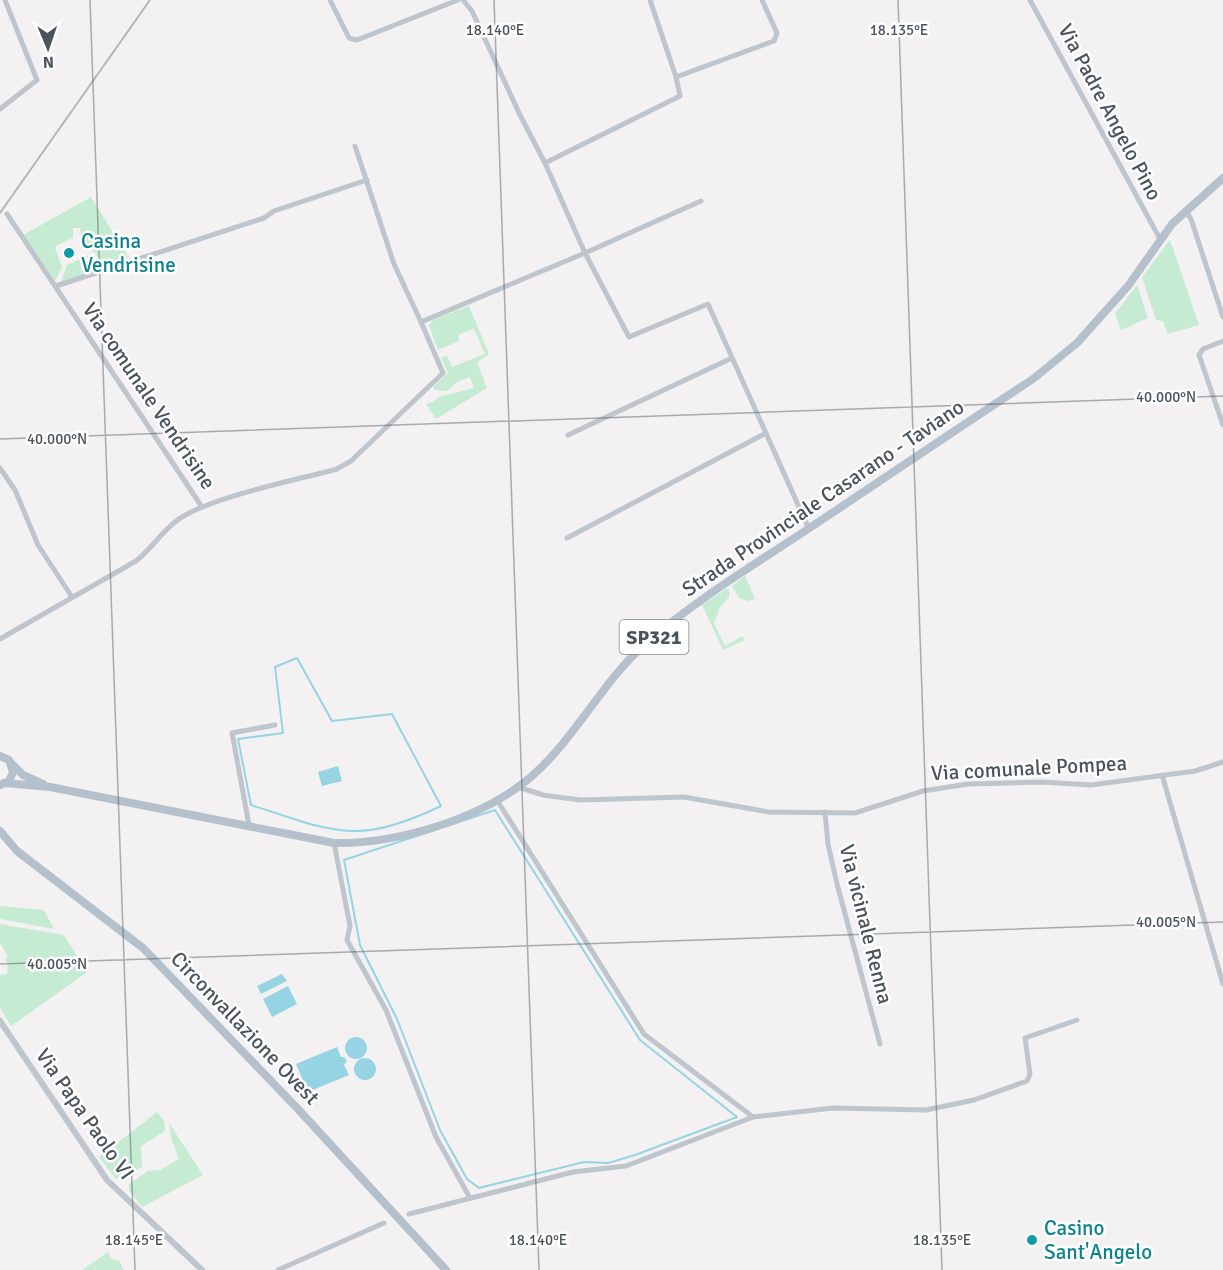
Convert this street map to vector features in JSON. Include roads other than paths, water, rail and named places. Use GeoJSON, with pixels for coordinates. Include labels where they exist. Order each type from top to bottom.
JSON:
{"type":"FeatureCollection","features":[{"type":"Feature","properties":{"kind":"main road","name":"Strada Provinciale Casarano - Taviano"},"geometry":{"type":"LineString","coordinates":[[1,785],[50,787],[334,843],[375,842],[397,838],[497,800],[518,787],[548,759],[643,646],[748,568],[1033,378],[1077,343],[1128,286],[1160,239],[1185,210],[1223,178]]}},
{"type":"Feature","properties":{"kind":"main road"},"geometry":{"type":"LineString","coordinates":[[0,751],[23,775],[50,787]]}},
{"type":"Feature","properties":{"kind":"main road"},"geometry":{"type":"LineString","coordinates":[[1,785],[12,777],[6,759]]}},
{"type":"Feature","properties":{"kind":"main road","name":"Circonvallazione Ovest"},"geometry":{"type":"LineString","coordinates":[[0,831],[17,851],[143,948],[297,1108],[447,1270]]}},
{"type":"Feature","properties":{"kind":"street"},"geometry":{"type":"LineString","coordinates":[[0,109],[37,80],[4,0]]}},
{"type":"Feature","properties":{"kind":"street"},"geometry":{"type":"LineString","coordinates":[[330,0],[349,38],[357,40],[458,0]]}},
{"type":"Feature","properties":{"kind":"street"},"geometry":{"type":"LineString","coordinates":[[463,0],[472,12],[519,115],[545,163],[585,253],[629,337],[708,304],[809,529]]}},
{"type":"Feature","properties":{"kind":"street"},"geometry":{"type":"LineString","coordinates":[[545,163],[681,96],[650,0]]}},
{"type":"Feature","properties":{"kind":"street"},"geometry":{"type":"LineString","coordinates":[[676,77],[774,41],[777,33],[762,0]]}},
{"type":"Feature","properties":{"kind":"street","name":"Via Padre Angelo Pino"},"geometry":{"type":"LineString","coordinates":[[1030,0],[1160,239]]}},
{"type":"Feature","properties":{"kind":"street"},"geometry":{"type":"LineString","coordinates":[[0,639],[136,561],[152,548],[175,522],[202,507],[337,469],[351,461],[443,373],[394,264],[355,146]]}},
{"type":"Feature","properties":{"kind":"street"},"geometry":{"type":"LineString","coordinates":[[56,286],[264,218],[274,211],[367,180]]}},
{"type":"Feature","properties":{"kind":"street"},"geometry":{"type":"LineString","coordinates":[[421,322],[701,201]]}},
{"type":"Feature","properties":{"kind":"street"},"geometry":{"type":"LineString","coordinates":[[1185,210],[1191,219],[1223,317]]}},
{"type":"Feature","properties":{"kind":"street","name":"Via comunale Vendrisine"},"geometry":{"type":"LineString","coordinates":[[7,214],[202,507]]}},
{"type":"Feature","properties":{"kind":"street"},"geometry":{"type":"LineString","coordinates":[[1223,341],[1203,349],[1199,356],[1223,425]]}},
{"type":"Feature","properties":{"kind":"street"},"geometry":{"type":"LineString","coordinates":[[568,435],[732,358]]}},
{"type":"Feature","properties":{"kind":"street"},"geometry":{"type":"LineString","coordinates":[[567,538],[766,433]]}},
{"type":"Feature","properties":{"kind":"street"},"geometry":{"type":"LineString","coordinates":[[0,468],[15,490],[38,545],[72,597]]}},
{"type":"Feature","properties":{"kind":"street"},"geometry":{"type":"LineString","coordinates":[[249,825],[232,734],[275,725]]}},
{"type":"Feature","properties":{"kind":"street","name":"Via comunale Pompea"},"geometry":{"type":"LineString","coordinates":[[518,787],[543,795],[580,800],[684,797],[769,812],[855,813],[923,791],[968,784],[1041,782],[1091,785],[1195,771],[1223,762]]}},
{"type":"Feature","properties":{"kind":"street"},"geometry":{"type":"LineString","coordinates":[[1162,776],[1223,984]]}},
{"type":"Feature","properties":{"kind":"street"},"geometry":{"type":"LineString","coordinates":[[497,800],[644,1034],[753,1117]]}},
{"type":"Feature","properties":{"kind":"street","name":"Via vicinale Renna"},"geometry":{"type":"LineString","coordinates":[[825,812],[828,844],[837,884],[880,1044]]}},
{"type":"Feature","properties":{"kind":"street"},"geometry":{"type":"LineString","coordinates":[[334,843],[350,926],[347,940],[386,1010],[436,1137],[470,1198]]}},
{"type":"Feature","properties":{"kind":"street"},"geometry":{"type":"LineString","coordinates":[[409,1214],[573,1172],[626,1166],[753,1117],[833,1108],[926,1110],[974,1100],[1027,1082],[1030,1074],[1025,1038],[1077,1020]]}},
{"type":"Feature","properties":{"kind":"street","name":"Via Papa Paolo VI"},"geometry":{"type":"LineString","coordinates":[[0,1021],[107,1180],[202,1270]]}},
{"type":"Feature","properties":{"kind":"street"},"geometry":{"type":"LineString","coordinates":[[278,1270],[384,1222]]}},
{"type":"Feature","properties":{"kind":"water"},"geometry":{"type":"Polygon","coordinates":[[[338,766],[342,781],[322,786],[318,772],[338,766]]]}},
{"type":"Feature","properties":{"kind":"water"},"geometry":{"type":"Polygon","coordinates":[[[282,974],[287,981],[261,994],[257,986],[282,974]]]}},
{"type":"Feature","properties":{"kind":"water"},"geometry":{"type":"Polygon","coordinates":[[[288,986],[297,1004],[272,1017],[263,999],[288,986]]]}},
{"type":"Feature","properties":{"kind":"water"},"geometry":{"type":"Polygon","coordinates":[[[356,1037],[364,1040],[367,1048],[364,1056],[356,1059],[348,1056],[345,1048],[348,1040],[356,1037]]]}},
{"type":"Feature","properties":{"kind":"water"},"geometry":{"type":"Polygon","coordinates":[[[337,1047],[341,1057],[347,1061],[344,1065],[349,1075],[308,1092],[296,1064],[337,1047]]]}},
{"type":"Feature","properties":{"kind":"water"},"geometry":{"type":"Polygon","coordinates":[[[365,1058],[375,1065],[376,1069],[369,1079],[365,1080],[355,1073],[354,1069],[361,1059],[365,1058]]]}},
{"type":"Feature","properties":{"kind":"waterway"},"geometry":{"type":"LineString","coordinates":[[297,658],[332,721],[392,714],[441,806],[387,827],[353,831],[314,825],[251,805],[238,739],[283,733],[275,667],[297,658]]}},
{"type":"Feature","properties":{"kind":"waterway"},"geometry":{"type":"LineString","coordinates":[[495,810],[640,1040],[737,1117],[608,1163],[584,1162],[479,1188],[467,1179],[440,1130],[397,1019],[360,945],[344,860],[495,810]]}},
{"type":"Feature","properties":{"kind":"railway"},"geometry":{"type":"LineString","coordinates":[[0,213],[150,0]]}},
{"type":"Feature","properties":{"kind":"place","name":"Casina Vendrisine"},"geometry":{"type":"Point","coordinates":[69,253]}},
{"type":"Feature","properties":{"kind":"place","name":"Casino Sant'Angelo"},"geometry":{"type":"Point","coordinates":[1032,1240]}}]}
